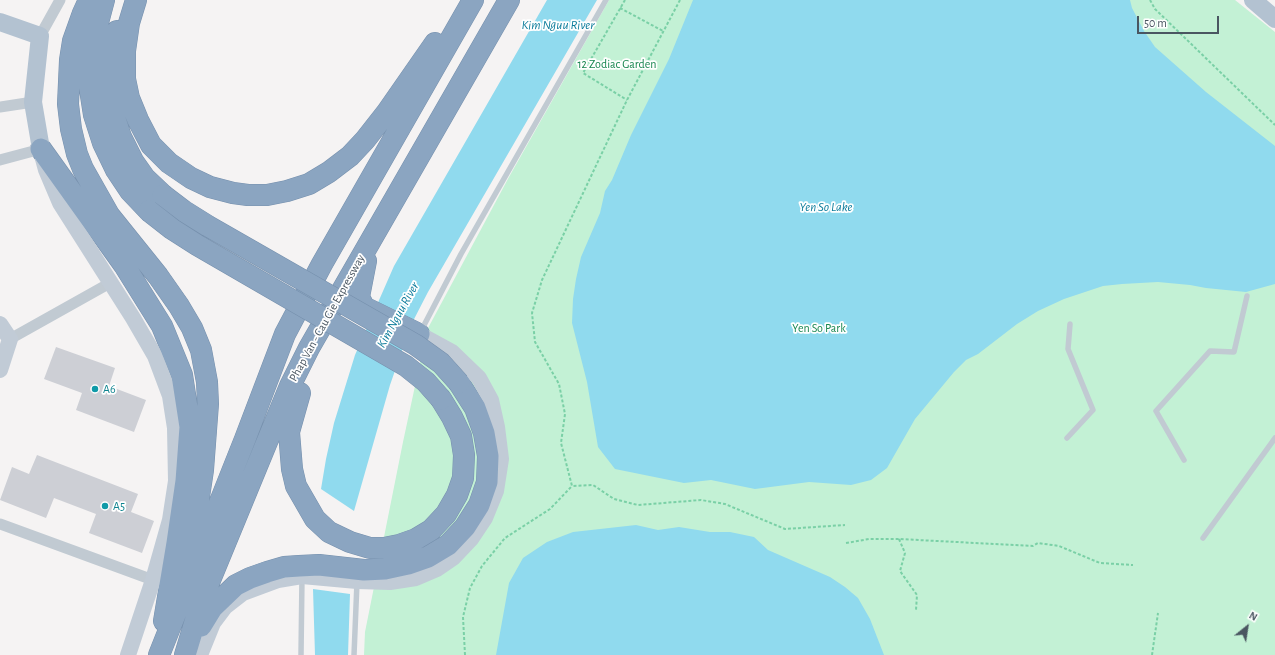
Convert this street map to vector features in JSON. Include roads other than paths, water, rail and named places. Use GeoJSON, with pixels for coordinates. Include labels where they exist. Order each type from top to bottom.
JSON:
{"type":"FeatureCollection","features":[{"type":"Feature","properties":{"kind":"highway"},"geometry":{"type":"LineString","coordinates":[[89,0],[74,41],[70,60],[68,104],[71,129],[77,154],[83,170],[110,215],[158,276],[192,328],[201,350],[207,382],[208,404],[206,442],[198,510],[158,655]]}},
{"type":"Feature","properties":{"kind":"highway"},"geometry":{"type":"LineString","coordinates":[[104,0],[94,34],[89,83],[94,115],[103,143],[116,170],[130,191],[149,211],[172,229],[197,245],[406,366],[426,382],[441,399],[462,436],[464,455],[463,478],[457,495],[446,514],[431,530],[416,539],[384,548],[370,548],[350,542],[329,532],[315,519],[296,486],[292,470],[290,432],[298,399],[304,383],[327,336],[356,285],[386,214]]}},
{"type":"Feature","properties":{"kind":"highway"},"geometry":{"type":"LineString","coordinates":[[127,0],[114,39],[110,63],[109,84],[113,113],[121,137],[133,161],[145,178],[163,195],[208,226],[416,345],[441,363],[459,383],[475,408],[484,433],[488,456],[487,482],[479,505],[465,527],[448,545],[428,557],[408,564],[385,569],[364,570],[319,566],[299,566],[284,567],[250,578],[236,585],[212,608],[203,621],[186,655]]}},
{"type":"Feature","properties":{"kind":"highway"},"geometry":{"type":"LineString","coordinates":[[136,0],[129,23],[125,51],[125,79],[129,98],[151,145],[169,163],[191,178],[210,187],[233,193],[267,195],[309,184],[329,172],[350,156],[387,112],[420,64],[469,0]]}},
{"type":"Feature","properties":{"kind":"highway","name":"Phap Van - Cau Gie Expressway"},"geometry":{"type":"LineString","coordinates":[[158,655],[245,439],[285,334],[326,257],[473,0]]}},
{"type":"Feature","properties":{"kind":"highway","name":"Phap Van - Cau Gie Expressway"},"geometry":{"type":"LineString","coordinates":[[186,655],[201,602],[290,386],[309,348],[509,0]]}},
{"type":"Feature","properties":{"kind":"highway"},"geometry":{"type":"LineString","coordinates":[[41,149],[124,265],[162,326],[182,375],[190,427],[186,481],[178,543],[158,655]]}},
{"type":"Feature","properties":{"kind":"highway"},"geometry":{"type":"LineString","coordinates":[[366,261],[359,297],[364,307],[415,332]]}},
{"type":"Feature","properties":{"kind":"main road"},"geometry":{"type":"LineString","coordinates":[[1253,0],[1274,19]]}},
{"type":"Feature","properties":{"kind":"main road"},"geometry":{"type":"LineString","coordinates":[[0,22],[40,36],[33,102],[41,149]]}},
{"type":"Feature","properties":{"kind":"street"},"geometry":{"type":"LineString","coordinates":[[40,36],[60,0]]}},
{"type":"Feature","properties":{"kind":"street"},"geometry":{"type":"LineString","coordinates":[[0,107],[33,102]]}},
{"type":"Feature","properties":{"kind":"street"},"geometry":{"type":"LineString","coordinates":[[0,160],[41,149],[46,170],[60,202],[133,318],[154,356],[170,396],[175,428],[176,481],[170,520],[153,580],[128,655]]}},
{"type":"Feature","properties":{"kind":"street"},"geometry":{"type":"LineString","coordinates":[[0,370],[10,339],[110,283]]}},
{"type":"Feature","properties":{"kind":"street"},"geometry":{"type":"LineString","coordinates":[[0,324],[10,339]]}},
{"type":"Feature","properties":{"kind":"street"},"geometry":{"type":"LineString","coordinates":[[200,655],[212,623],[225,608],[243,593],[278,580],[302,576],[357,581],[390,582],[416,578],[437,569],[453,558],[472,540],[485,518],[496,491],[501,459],[497,427],[491,400],[478,378],[452,352],[415,332]]}},
{"type":"Feature","properties":{"kind":"street"},"geometry":{"type":"LineString","coordinates":[[0,524],[153,580]]}},
{"type":"Feature","properties":{"kind":"lane"},"geometry":{"type":"LineString","coordinates":[[415,332],[431,313],[460,254],[606,0]]}},
{"type":"Feature","properties":{"kind":"lane"},"geometry":{"type":"LineString","coordinates":[[1184,460],[1156,411],[1210,351],[1234,352],[1247,296]]}},
{"type":"Feature","properties":{"kind":"lane"},"geometry":{"type":"LineString","coordinates":[[1067,438],[1093,410],[1068,349],[1070,324]]}},
{"type":"Feature","properties":{"kind":"lane"},"geometry":{"type":"LineString","coordinates":[[1203,538],[1275,438]]}},
{"type":"Feature","properties":{"kind":"lane"},"geometry":{"type":"LineString","coordinates":[[301,655],[302,576]]}},
{"type":"Feature","properties":{"kind":"lane"},"geometry":{"type":"LineString","coordinates":[[354,655],[357,581]]}},
{"type":"Feature","properties":{"kind":"water","name":"Kim Nguu River"},"geometry":{"type":"Polygon","coordinates":[[[547,0],[597,0],[428,292],[411,325],[390,385],[354,511],[321,489],[334,423],[355,355],[394,266],[547,0]]]}},
{"type":"Feature","properties":{"kind":"water","name":"Yen So Lake"},"geometry":{"type":"Polygon","coordinates":[[[693,0],[1130,0],[1132,8],[1144,31],[1155,47],[1206,92],[1275,146],[1275,284],[1246,292],[1158,282],[1103,286],[1064,299],[1038,311],[1017,324],[978,354],[966,360],[954,372],[915,419],[887,468],[871,480],[851,485],[809,482],[755,489],[711,480],[684,483],[615,469],[598,447],[587,382],[572,323],[576,279],[581,257],[600,213],[605,191],[612,180],[631,135],[669,59],[693,0]]]}},
{"type":"Feature","properties":{"kind":"water"},"geometry":{"type":"Polygon","coordinates":[[[636,525],[658,530],[679,527],[710,532],[730,532],[754,537],[768,550],[830,577],[858,598],[870,619],[884,655],[496,655],[509,583],[523,558],[547,542],[573,532],[636,525]]]}},
{"type":"Feature","properties":{"kind":"water"},"geometry":{"type":"Polygon","coordinates":[[[313,589],[350,594],[348,655],[315,655],[313,589]]]}},
{"type":"Feature","properties":{"kind":"place","name":"A6"},"geometry":{"type":"Point","coordinates":[95,389]}},
{"type":"Feature","properties":{"kind":"place","name":"A5"},"geometry":{"type":"Point","coordinates":[105,506]}},
{"type":"Feature","properties":{"kind":"park label","name":"12 Zodiac Garden"},"geometry":{"type":"Point","coordinates":[617,64]}},
{"type":"Feature","properties":{"kind":"park label","name":"Yen So Park"},"geometry":{"type":"Point","coordinates":[819,328]}}]}
